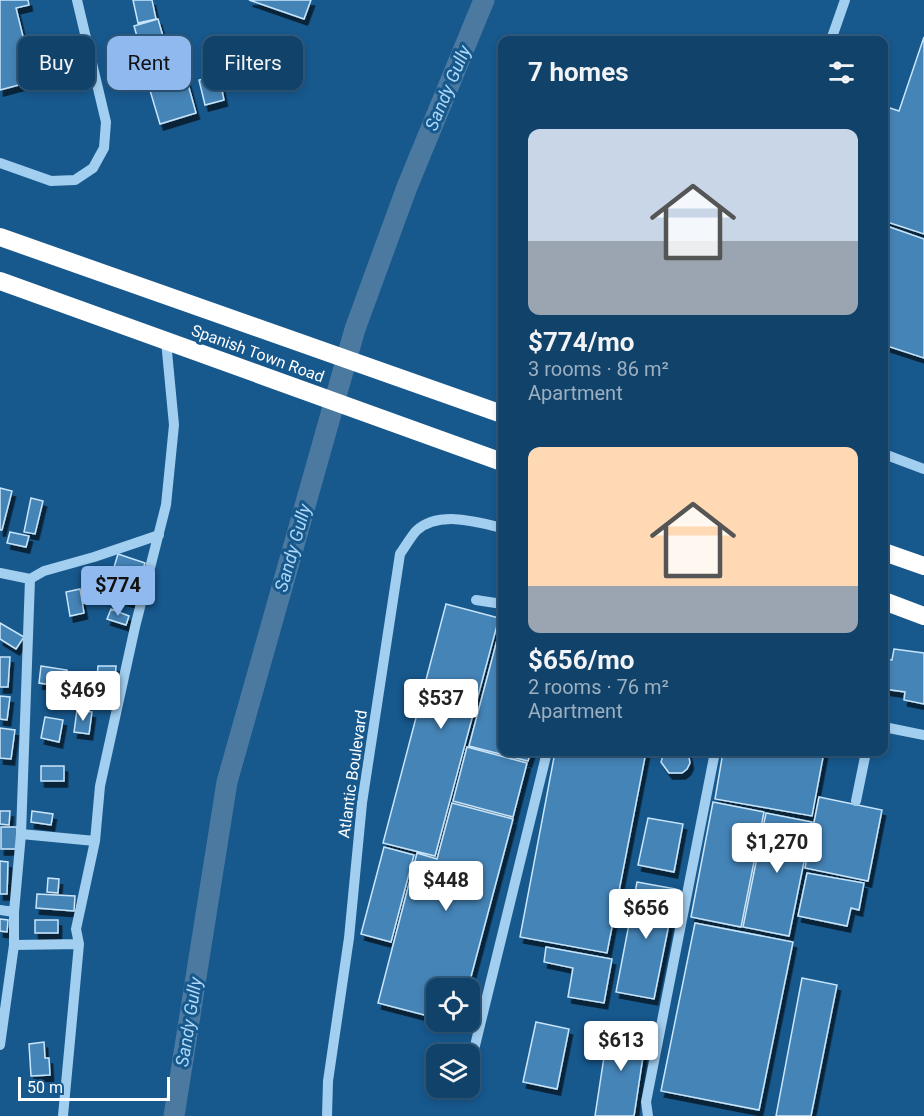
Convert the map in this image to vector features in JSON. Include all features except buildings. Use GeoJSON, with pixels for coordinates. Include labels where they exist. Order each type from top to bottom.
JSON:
{"type":"FeatureCollection","features":[{"type":"Feature","properties":{"kind":"highway","name":"Spanish Town Road"},"geometry":{"type":"LineString","coordinates":[[0,237],[498,413]]}},
{"type":"Feature","properties":{"kind":"highway","name":"Spanish Town Road"},"geometry":{"type":"LineString","coordinates":[[0,281],[498,461]]}},
{"type":"Feature","properties":{"kind":"highway"},"geometry":{"type":"LineString","coordinates":[[888,553],[924,566]]}},
{"type":"Feature","properties":{"kind":"highway"},"geometry":{"type":"LineString","coordinates":[[888,602],[924,616]]}},
{"type":"Feature","properties":{"kind":"street"},"geometry":{"type":"LineString","coordinates":[[0,163],[51,181],[75,180],[93,168],[105,148],[106,122],[77,0]]}},
{"type":"Feature","properties":{"kind":"street"},"geometry":{"type":"LineString","coordinates":[[832,36],[845,0]]}},
{"type":"Feature","properties":{"kind":"street"},"geometry":{"type":"LineString","coordinates":[[63,1116],[79,944],[76,929],[95,841],[100,786],[135,627],[166,505],[174,425],[166,341]]}},
{"type":"Feature","properties":{"kind":"street"},"geometry":{"type":"LineString","coordinates":[[888,456],[924,469]]}},
{"type":"Feature","properties":{"kind":"street","name":"Atlantic Boulevard"},"geometry":{"type":"LineString","coordinates":[[327,1116],[327,1082],[349,938],[362,803],[400,554],[417,530],[438,520],[474,521],[498,527]]}},
{"type":"Feature","properties":{"kind":"street"},"geometry":{"type":"LineString","coordinates":[[0,573],[30,579],[44,571],[159,535]]}},
{"type":"Feature","properties":{"kind":"street"},"geometry":{"type":"LineString","coordinates":[[0,1045],[14,945],[14,912],[21,834],[30,579]]}},
{"type":"Feature","properties":{"kind":"street"},"geometry":{"type":"LineString","coordinates":[[476,600],[498,603]]}},
{"type":"Feature","properties":{"kind":"street"},"geometry":{"type":"LineString","coordinates":[[888,728],[924,735]]}},
{"type":"Feature","properties":{"kind":"street"},"geometry":{"type":"LineString","coordinates":[[475,1044],[546,756]]}},
{"type":"Feature","properties":{"kind":"street"},"geometry":{"type":"LineString","coordinates":[[648,1116],[646,1102],[714,756]]}},
{"type":"Feature","properties":{"kind":"street"},"geometry":{"type":"LineString","coordinates":[[856,801],[865,756]]}},
{"type":"Feature","properties":{"kind":"street"},"geometry":{"type":"LineString","coordinates":[[21,834],[95,841]]}},
{"type":"Feature","properties":{"kind":"street"},"geometry":{"type":"LineString","coordinates":[[0,910],[14,912]]}},
{"type":"Feature","properties":{"kind":"street"},"geometry":{"type":"LineString","coordinates":[[14,945],[79,944]]}},
{"type":"Feature","properties":{"kind":"waterway","name":"Sandy Gully"},"geometry":{"type":"LineString","coordinates":[[174,1116],[227,782],[355,329],[407,187],[484,0]]}}]}
